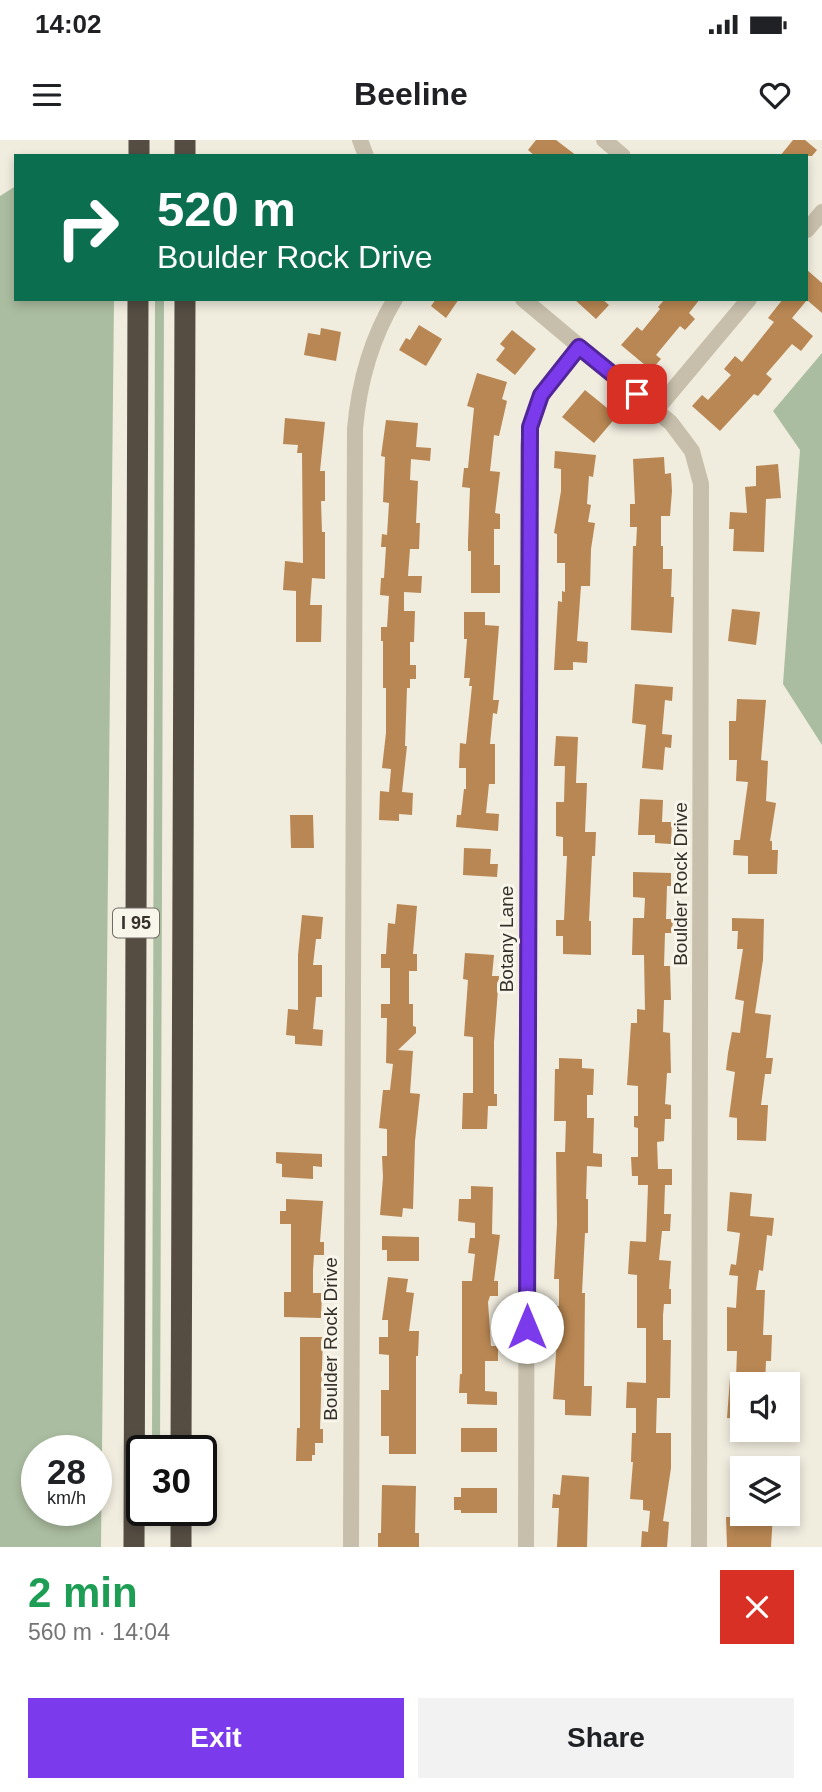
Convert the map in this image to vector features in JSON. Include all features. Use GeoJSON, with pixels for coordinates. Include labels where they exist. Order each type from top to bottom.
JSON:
{"type":"FeatureCollection","features":[{"type":"Feature","properties":{"kind":"highway","name":"I 95"},"geometry":{"type":"LineString","coordinates":[[134,1547],[138,301]]}},
{"type":"Feature","properties":{"kind":"highway","name":"I 95"},"geometry":{"type":"LineString","coordinates":[[181,1435],[185,301]]}},
{"type":"Feature","properties":{"kind":"highway"},"geometry":{"type":"LineString","coordinates":[[181,1526],[181,1547]]}},
{"type":"Feature","properties":{"kind":"street"},"geometry":{"type":"LineString","coordinates":[[604,140],[621,154]]}},
{"type":"Feature","properties":{"kind":"street"},"geometry":{"type":"LineString","coordinates":[[808,229],[822,212]]}},
{"type":"Feature","properties":{"kind":"street","name":"Boulder Rock Drive"},"geometry":{"type":"LineString","coordinates":[[351,1547],[355,429],[359,391],[367,362],[377,334],[394,301]]}},
{"type":"Feature","properties":{"kind":"street","name":"Boulder Rock Drive"},"geometry":{"type":"LineString","coordinates":[[525,301],[676,428],[692,452],[699,471],[702,498],[699,1547]]}},
{"type":"Feature","properties":{"kind":"street"},"geometry":{"type":"LineString","coordinates":[[656,410],[747,301]]}},
{"type":"Feature","properties":{"kind":"street","name":"Botany Lane"},"geometry":{"type":"LineString","coordinates":[[526,1547],[528,447],[531,419],[541,395],[579,347]]}},
{"type":"Feature","properties":{"kind":"green space"},"geometry":{"type":"Polygon","coordinates":[[[14,187],[14,301],[114,301],[102,1435],[21,1435],[21,1526],[101,1526],[101,1547],[0,1547],[0,196],[14,187]]]}},
{"type":"Feature","properties":{"kind":"green space"},"geometry":{"type":"Polygon","coordinates":[[[155,301],[164,301],[160,1435],[152,1435],[155,301]]]}},
{"type":"Feature","properties":{"kind":"green space"},"geometry":{"type":"Polygon","coordinates":[[[822,353],[822,745],[783,684],[800,450],[773,411],[822,353]]]}},
{"type":"Feature","properties":{"kind":"building"},"geometry":{"type":"Polygon","coordinates":[[[536,140],[556,140],[574,154],[533,154],[528,150],[536,140]]]}},
{"type":"Feature","properties":{"kind":"building"},"geometry":{"type":"Polygon","coordinates":[[[793,140],[805,140],[817,150],[812,156],[782,154],[793,140]]]}},
{"type":"Feature","properties":{"kind":"building"},"geometry":{"type":"Polygon","coordinates":[[[808,271],[822,283],[822,313],[808,301],[808,271]]]}},
{"type":"Feature","properties":{"kind":"building"},"geometry":{"type":"Polygon","coordinates":[[[435,301],[458,301],[446,318],[431,306],[435,301]]]}},
{"type":"Feature","properties":{"kind":"building"},"geometry":{"type":"Polygon","coordinates":[[[576,301],[604,301],[609,305],[596,319],[576,301]]]}},
{"type":"Feature","properties":{"kind":"building"},"geometry":{"type":"Polygon","coordinates":[[[663,301],[698,301],[689,313],[695,319],[685,330],[680,326],[656,355],[661,359],[651,370],[621,345],[637,327],[642,331],[660,309],[658,307],[663,301]]]}},
{"type":"Feature","properties":{"kind":"building"},"geometry":{"type":"Polygon","coordinates":[[[781,301],[806,301],[792,318],[813,336],[801,351],[792,344],[766,374],[772,379],[758,396],[754,394],[720,431],[692,406],[702,395],[708,400],[731,375],[724,369],[735,356],[742,362],[774,322],[768,318],[781,301]]]}},
{"type":"Feature","properties":{"kind":"building"},"geometry":{"type":"Polygon","coordinates":[[[419,325],[442,339],[426,366],[399,350],[406,338],[410,340],[419,325]]]}},
{"type":"Feature","properties":{"kind":"building"},"geometry":{"type":"Polygon","coordinates":[[[321,328],[341,332],[336,361],[304,355],[308,333],[320,335],[321,328]]]}},
{"type":"Feature","properties":{"kind":"building"},"geometry":{"type":"Polygon","coordinates":[[[512,330],[536,349],[515,375],[496,360],[505,348],[500,344],[512,330]]]}},
{"type":"Feature","properties":{"kind":"building"},"geometry":{"type":"Polygon","coordinates":[[[477,373],[507,382],[502,399],[507,401],[499,436],[494,435],[490,471],[500,472],[495,513],[500,514],[500,529],[494,529],[494,565],[500,565],[500,593],[471,593],[471,551],[468,551],[470,488],[462,487],[464,468],[468,468],[474,408],[467,406],[477,373]]]}},
{"type":"Feature","properties":{"kind":"building"},"geometry":{"type":"Polygon","coordinates":[[[585,390],[617,416],[594,443],[562,417],[585,390]]]}},
{"type":"Feature","properties":{"kind":"building"},"geometry":{"type":"Polygon","coordinates":[[[285,418],[325,422],[320,471],[325,471],[325,501],[321,501],[322,532],[325,532],[325,579],[312,578],[310,605],[322,605],[321,642],[296,642],[296,591],[283,590],[285,561],[303,563],[302,453],[297,453],[298,445],[283,444],[285,418]]]}},
{"type":"Feature","properties":{"kind":"building"},"geometry":{"type":"Polygon","coordinates":[[[386,420],[418,423],[416,447],[431,448],[430,461],[411,459],[410,480],[418,481],[416,523],[420,523],[419,549],[410,549],[408,576],[422,576],[421,593],[404,592],[404,611],[415,611],[414,642],[410,642],[410,665],[416,665],[416,679],[410,679],[410,688],[407,688],[407,746],[402,792],[413,793],[412,815],[399,814],[399,821],[379,820],[380,791],[389,792],[391,769],[382,768],[386,733],[386,688],[383,688],[381,627],[387,627],[389,596],[380,595],[386,547],[381,547],[382,534],[387,535],[389,503],[383,502],[385,457],[381,456],[386,420]]]}},
{"type":"Feature","properties":{"kind":"building"},"geometry":{"type":"Polygon","coordinates":[[[555,451],[596,455],[593,477],[589,476],[587,504],[591,505],[588,522],[595,523],[590,586],[581,586],[577,641],[588,642],[587,663],[573,662],[573,670],[554,670],[558,601],[562,602],[562,591],[565,592],[565,563],[557,563],[557,534],[554,533],[561,491],[561,469],[554,468],[555,451]]]}},
{"type":"Feature","properties":{"kind":"building"},"geometry":{"type":"Polygon","coordinates":[[[664,457],[665,474],[671,473],[672,491],[670,516],[661,516],[661,546],[663,569],[672,569],[672,633],[631,630],[633,546],[636,546],[637,527],[630,527],[630,504],[635,504],[633,459],[664,457]]]}},
{"type":"Feature","properties":{"kind":"building"},"geometry":{"type":"Polygon","coordinates":[[[778,464],[781,498],[766,499],[764,552],[733,551],[734,529],[729,529],[730,512],[747,513],[745,487],[756,486],[756,466],[778,464]]]}},
{"type":"Feature","properties":{"kind":"building"},"geometry":{"type":"Polygon","coordinates":[[[732,609],[760,612],[756,645],[728,641],[732,609]]]}},
{"type":"Feature","properties":{"kind":"building"},"geometry":{"type":"Polygon","coordinates":[[[464,612],[485,612],[485,625],[499,626],[493,700],[499,700],[497,714],[493,713],[490,744],[495,744],[495,784],[489,784],[486,813],[499,814],[498,831],[456,827],[466,789],[466,768],[459,768],[460,743],[466,744],[472,686],[469,686],[470,678],[464,678],[467,639],[464,639],[464,612]]]}},
{"type":"Feature","properties":{"kind":"building"},"geometry":{"type":"Polygon","coordinates":[[[635,684],[673,687],[672,701],[665,700],[662,734],[672,735],[671,748],[665,747],[663,770],[642,768],[646,725],[632,723],[635,684]]]}},
{"type":"Feature","properties":{"kind":"building"},"geometry":{"type":"Polygon","coordinates":[[[737,699],[766,700],[761,760],[768,761],[766,801],[776,803],[770,841],[772,850],[778,850],[777,874],[748,874],[748,856],[733,855],[734,840],[740,840],[748,782],[736,781],[737,760],[729,760],[729,721],[736,721],[737,699]]]}},
{"type":"Feature","properties":{"kind":"building"},"geometry":{"type":"Polygon","coordinates":[[[556,736],[578,737],[576,783],[587,783],[585,832],[596,832],[595,856],[592,856],[589,921],[591,955],[563,954],[563,936],[556,936],[556,920],[564,920],[567,856],[563,856],[563,837],[556,836],[556,802],[564,802],[565,766],[554,766],[556,736]]]}},
{"type":"Feature","properties":{"kind":"building"},"geometry":{"type":"Polygon","coordinates":[[[640,799],[663,800],[662,822],[672,822],[671,844],[655,843],[655,835],[638,835],[640,799]]]}},
{"type":"Feature","properties":{"kind":"building"},"geometry":{"type":"Polygon","coordinates":[[[290,815],[313,815],[314,848],[291,848],[290,815]]]}},
{"type":"Feature","properties":{"kind":"building"},"geometry":{"type":"Polygon","coordinates":[[[464,848],[491,849],[490,864],[498,864],[497,877],[463,875],[464,848]]]}},
{"type":"Feature","properties":{"kind":"building"},"geometry":{"type":"Polygon","coordinates":[[[633,872],[671,873],[671,886],[667,886],[666,919],[673,919],[672,933],[665,933],[664,966],[670,966],[671,1000],[664,1000],[663,1032],[670,1033],[671,1073],[667,1073],[665,1104],[671,1105],[671,1119],[665,1119],[664,1141],[657,1142],[658,1169],[672,1169],[672,1185],[665,1185],[664,1214],[671,1214],[670,1231],[662,1231],[659,1260],[671,1261],[671,1304],[664,1304],[663,1315],[663,1340],[671,1340],[670,1398],[657,1398],[656,1433],[671,1433],[671,1468],[663,1521],[669,1522],[667,1547],[641,1547],[642,1531],[648,1532],[650,1511],[643,1510],[643,1500],[630,1499],[632,1433],[636,1433],[636,1408],[626,1408],[627,1382],[646,1383],[646,1328],[637,1328],[637,1275],[628,1274],[630,1241],[646,1242],[648,1185],[638,1185],[638,1176],[632,1176],[631,1157],[638,1157],[638,1128],[634,1127],[634,1116],[638,1116],[638,1086],[627,1085],[631,1023],[637,1023],[637,1009],[645,1010],[644,955],[632,955],[633,918],[644,918],[645,898],[633,897],[633,872]]]}},
{"type":"Feature","properties":{"kind":"building"},"geometry":{"type":"Polygon","coordinates":[[[397,904],[417,906],[413,954],[417,954],[417,971],[409,971],[409,1004],[413,1004],[413,1026],[416,1027],[416,1033],[398,1050],[413,1051],[410,1093],[420,1094],[415,1141],[413,1209],[403,1208],[402,1217],[380,1215],[382,1156],[387,1156],[387,1129],[379,1128],[383,1090],[390,1090],[393,1064],[386,1063],[387,1018],[381,1018],[381,1004],[390,1004],[390,968],[381,968],[381,954],[386,954],[388,923],[395,924],[397,904]]]}},
{"type":"Feature","properties":{"kind":"building"},"geometry":{"type":"Polygon","coordinates":[[[302,915],[323,917],[321,939],[316,939],[313,965],[322,965],[322,997],[316,997],[313,1029],[323,1030],[322,1046],[295,1044],[295,1036],[286,1035],[288,1009],[298,1010],[298,955],[302,915]]]}},
{"type":"Feature","properties":{"kind":"building"},"geometry":{"type":"Polygon","coordinates":[[[732,918],[764,919],[763,960],[755,1013],[771,1015],[766,1058],[773,1058],[771,1074],[765,1074],[761,1105],[768,1105],[766,1141],[737,1140],[737,1118],[729,1117],[735,1072],[726,1070],[728,1053],[732,1032],[740,1033],[744,1001],[735,999],[743,949],[737,949],[738,931],[732,931],[732,918]]]}},
{"type":"Feature","properties":{"kind":"building"},"geometry":{"type":"Polygon","coordinates":[[[465,953],[494,955],[492,976],[499,976],[494,1042],[494,1094],[497,1094],[497,1106],[488,1106],[487,1129],[462,1129],[463,1093],[473,1093],[473,1037],[464,1036],[468,980],[463,979],[465,953]]]}},
{"type":"Feature","properties":{"kind":"building"},"geometry":{"type":"Polygon","coordinates":[[[559,1058],[582,1059],[582,1068],[594,1069],[593,1095],[587,1095],[587,1118],[594,1118],[593,1153],[602,1154],[602,1167],[587,1166],[588,1233],[585,1233],[582,1293],[585,1293],[584,1386],[592,1386],[591,1416],[565,1415],[565,1400],[553,1399],[558,1323],[553,1323],[553,1306],[559,1306],[559,1279],[554,1279],[557,1224],[556,1152],[565,1152],[566,1121],[554,1121],[555,1069],[559,1069],[559,1058]]]}},
{"type":"Feature","properties":{"kind":"building"},"geometry":{"type":"Polygon","coordinates":[[[276,1152],[322,1154],[322,1167],[313,1166],[313,1179],[282,1177],[282,1164],[276,1163],[276,1152]]]}},
{"type":"Feature","properties":{"kind":"building"},"geometry":{"type":"Polygon","coordinates":[[[471,1186],[493,1187],[492,1234],[500,1235],[494,1281],[498,1281],[498,1296],[490,1296],[488,1302],[491,1346],[498,1346],[498,1361],[485,1361],[485,1391],[497,1392],[497,1405],[467,1404],[467,1393],[459,1393],[462,1374],[462,1281],[472,1281],[475,1254],[468,1253],[470,1238],[475,1238],[475,1223],[458,1221],[459,1199],[471,1199],[471,1186]]]}},
{"type":"Feature","properties":{"kind":"building"},"geometry":{"type":"Polygon","coordinates":[[[730,1192],[752,1194],[750,1216],[774,1218],[772,1236],[767,1235],[763,1271],[759,1270],[756,1290],[765,1290],[763,1335],[772,1335],[771,1361],[766,1361],[766,1372],[736,1372],[737,1351],[727,1351],[727,1307],[736,1308],[738,1276],[729,1275],[731,1264],[736,1265],[740,1233],[727,1231],[730,1192]]]}},
{"type":"Feature","properties":{"kind":"building"},"geometry":{"type":"Polygon","coordinates":[[[286,1199],[323,1201],[320,1242],[324,1242],[324,1255],[314,1255],[313,1270],[313,1293],[322,1293],[321,1318],[284,1317],[284,1292],[291,1292],[291,1224],[280,1224],[280,1211],[286,1211],[286,1199]]]}},
{"type":"Feature","properties":{"kind":"building"},"geometry":{"type":"Polygon","coordinates":[[[382,1236],[419,1237],[419,1261],[387,1261],[387,1250],[382,1250],[382,1236]]]}},
{"type":"Feature","properties":{"kind":"building"},"geometry":{"type":"Polygon","coordinates":[[[388,1277],[408,1279],[406,1292],[414,1293],[409,1331],[419,1331],[416,1356],[416,1454],[389,1454],[389,1436],[381,1436],[381,1390],[389,1390],[389,1355],[379,1354],[379,1337],[388,1337],[388,1320],[382,1320],[388,1277]]]}},
{"type":"Feature","properties":{"kind":"building"},"geometry":{"type":"Polygon","coordinates":[[[300,1337],[323,1337],[320,1429],[323,1429],[323,1443],[315,1443],[312,1461],[296,1461],[297,1428],[300,1428],[300,1337]]]}},
{"type":"Feature","properties":{"kind":"building"},"geometry":{"type":"Polygon","coordinates":[[[730,1378],[730,1418],[727,1418],[730,1378]]]}},
{"type":"Feature","properties":{"kind":"building"},"geometry":{"type":"Polygon","coordinates":[[[461,1428],[497,1428],[497,1452],[461,1452],[461,1428]]]}},
{"type":"Feature","properties":{"kind":"building"},"geometry":{"type":"Polygon","coordinates":[[[562,1475],[589,1477],[587,1547],[557,1547],[559,1508],[552,1508],[553,1494],[560,1495],[562,1475]]]}},
{"type":"Feature","properties":{"kind":"building"},"geometry":{"type":"Polygon","coordinates":[[[382,1485],[416,1486],[415,1533],[419,1533],[419,1547],[378,1547],[382,1485]]]}},
{"type":"Feature","properties":{"kind":"building"},"geometry":{"type":"Polygon","coordinates":[[[461,1488],[497,1488],[497,1513],[461,1513],[461,1510],[454,1510],[454,1497],[461,1497],[461,1488]]]}},
{"type":"Feature","properties":{"kind":"building"},"geometry":{"type":"Polygon","coordinates":[[[726,1517],[730,1517],[730,1526],[772,1526],[771,1547],[727,1547],[726,1517]]]}},
{"type":"Feature","properties":{"kind":"route"},"geometry":{"type":"LineString","coordinates":[[527,1327],[530,427],[541,395],[579,347],[637,394]]}}]}
